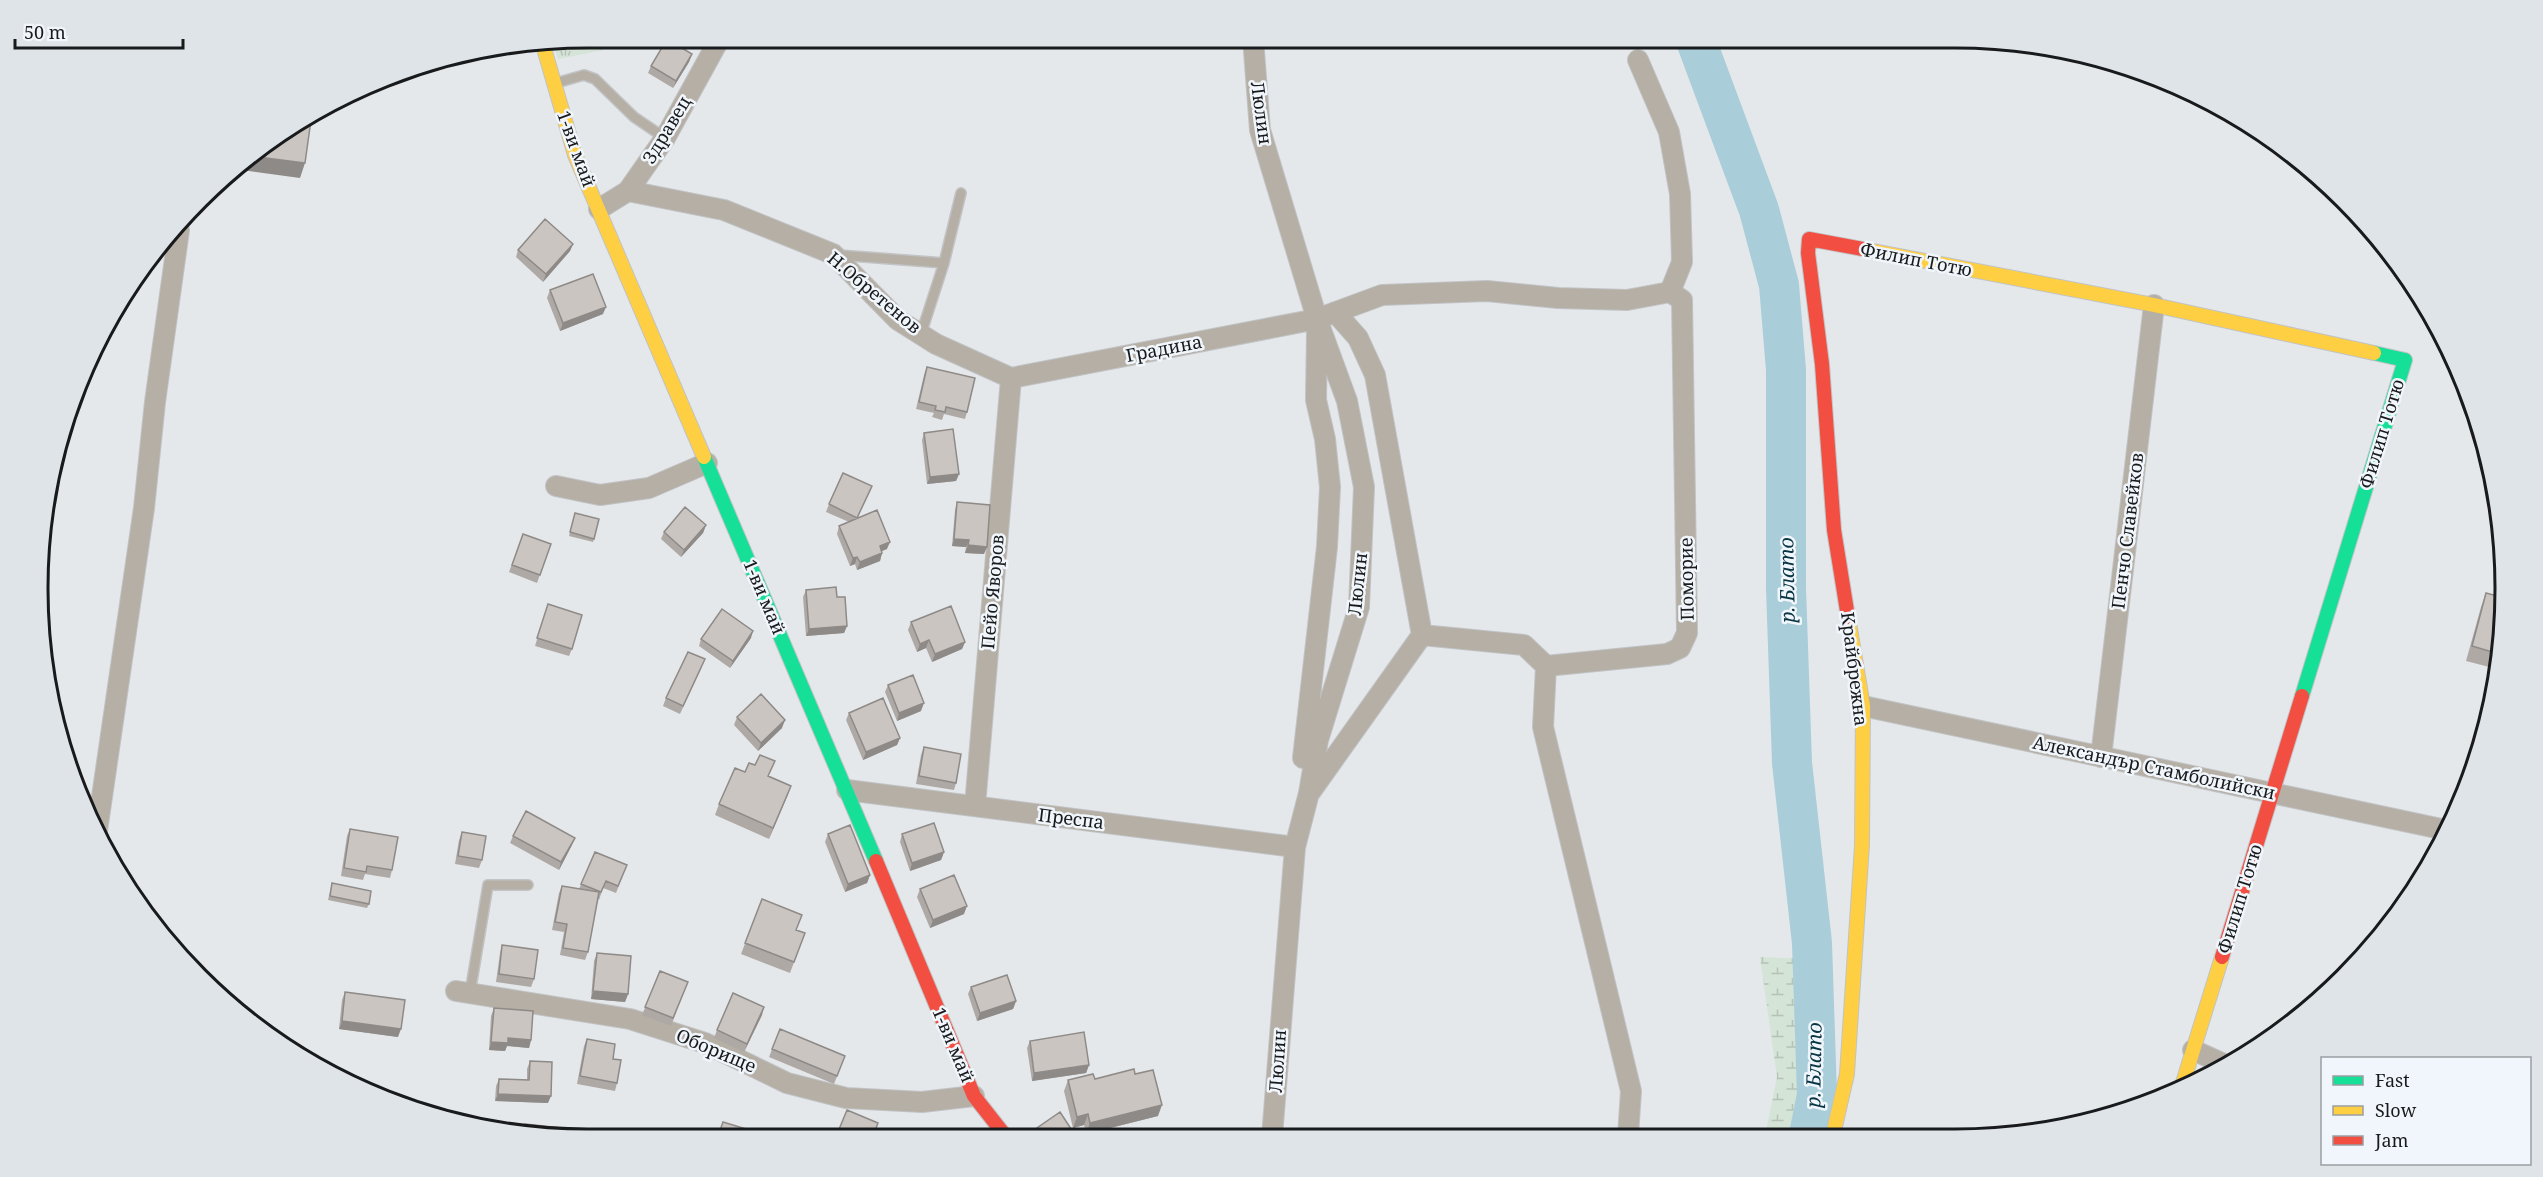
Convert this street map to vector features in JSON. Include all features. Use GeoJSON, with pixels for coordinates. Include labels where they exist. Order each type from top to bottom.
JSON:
{"type":"FeatureCollection","features":[{"type":"Feature","properties":{"kind":"street","name":"Здравец"},"geometry":{"type":"LineString","coordinates":[[599,209],[628,191],[665,138],[714,48]]}},
{"type":"Feature","properties":{"kind":"street","name":"Люлин"},"geometry":{"type":"LineString","coordinates":[[1254,48],[1260,130],[1326,316],[1347,401],[1364,487],[1359,607],[1318,740],[1309,793],[1295,847],[1273,1129]]}},
{"type":"Feature","properties":{"kind":"street","name":"1-ви май"},"geometry":{"type":"LineString","coordinates":[[544,50],[574,155],[847,790],[974,1096],[1000,1129]]}},
{"type":"Feature","properties":{"kind":"street"},"geometry":{"type":"LineString","coordinates":[[1326,316],[1382,295],[1487,291],[1558,298],[1628,300],[1670,292],[1683,262],[1680,194],[1669,132],[1638,60]]}},
{"type":"Feature","properties":{"kind":"street","name":"Н.Обретенов"},"geometry":{"type":"LineString","coordinates":[[628,191],[724,210],[832,254],[898,320],[936,344],[1011,378]]}},
{"type":"Feature","properties":{"kind":"street"},"geometry":{"type":"LineString","coordinates":[[99,817],[144,508],[155,402],[178,237]]}},
{"type":"Feature","properties":{"kind":"street","name":"Филип Тотю"},"geometry":{"type":"LineString","coordinates":[[1809,239],[2154,305],[2405,360],[2185,1077]]}},
{"type":"Feature","properties":{"kind":"street","name":"Крайбрежна"},"geometry":{"type":"LineString","coordinates":[[1809,239],[1808,253],[1822,364],[1834,530],[1863,706],[1862,845],[1847,1074],[1834,1129]]}},
{"type":"Feature","properties":{"kind":"street","name":"Поморие"},"geometry":{"type":"LineString","coordinates":[[1546,666],[1667,654],[1680,648],[1687,633],[1683,314],[1682,300],[1670,292]]}},
{"type":"Feature","properties":{"kind":"street","name":"Пенчо Славейков"},"geometry":{"type":"LineString","coordinates":[[2101,757],[2154,305]]}},
{"type":"Feature","properties":{"kind":"street"},"geometry":{"type":"LineString","coordinates":[[1309,793],[1422,635],[1375,375],[1358,338],[1326,316]]}},
{"type":"Feature","properties":{"kind":"street"},"geometry":{"type":"LineString","coordinates":[[1301,822],[1300,787],[1327,547],[1330,487],[1325,439],[1316,400],[1326,316]]}},
{"type":"Feature","properties":{"kind":"street","name":"Градина"},"geometry":{"type":"LineString","coordinates":[[1011,378],[1326,316]]}},
{"type":"Feature","properties":{"kind":"street","name":"Пейо Яворов"},"geometry":{"type":"LineString","coordinates":[[975,806],[1011,378]]}},
{"type":"Feature","properties":{"kind":"street"},"geometry":{"type":"LineString","coordinates":[[556,486],[600,495],[648,488],[707,463]]}},
{"type":"Feature","properties":{"kind":"street"},"geometry":{"type":"LineString","coordinates":[[1422,635],[1524,645],[1546,666],[1543,727],[1631,1091],[1628,1129]]}},
{"type":"Feature","properties":{"kind":"street","name":"Александър Стамболийски"},"geometry":{"type":"LineString","coordinates":[[1863,706],[2439,828]]}},
{"type":"Feature","properties":{"kind":"street","name":"Преспа"},"geometry":{"type":"LineString","coordinates":[[847,790],[1295,847]]}},
{"type":"Feature","properties":{"kind":"street","name":"Оборище"},"geometry":{"type":"LineString","coordinates":[[463,992],[630,1019],[705,1043],[788,1083],[846,1098],[922,1101],[974,1096]]}},
{"type":"Feature","properties":{"kind":"street"},"geometry":{"type":"LineString","coordinates":[[2193,1050],[2217,1061]]}},
{"type":"Feature","properties":{"kind":"lane"},"geometry":{"type":"LineString","coordinates":[[554,84],[584,75],[595,79],[634,117],[665,138]]}},
{"type":"Feature","properties":{"kind":"lane"},"geometry":{"type":"LineString","coordinates":[[921,334],[944,263],[961,193]]}},
{"type":"Feature","properties":{"kind":"lane"},"geometry":{"type":"LineString","coordinates":[[832,254],[944,263]]}},
{"type":"Feature","properties":{"kind":"lane"},"geometry":{"type":"LineString","coordinates":[[463,992],[488,885],[528,885]]}},
{"type":"Feature","properties":{"kind":"green space"},"geometry":{"type":"Polygon","coordinates":[[[555,49],[608,49],[558,59],[555,49]]]}},
{"type":"Feature","properties":{"kind":"green space"},"geometry":{"type":"Polygon","coordinates":[[[1760,957],[1831,960],[1833,1094],[1824,1129],[1766,1129],[1777,1077],[1760,957]]]}},
{"type":"Feature","properties":{"kind":"building"},"geometry":{"type":"Polygon","coordinates":[[[662,48],[682,48],[692,54],[676,81],[651,66],[662,48]]]}},
{"type":"Feature","properties":{"kind":"building"},"geometry":{"type":"Polygon","coordinates":[[[310,125],[305,163],[262,157],[310,125]]]}},
{"type":"Feature","properties":{"kind":"building"},"geometry":{"type":"Polygon","coordinates":[[[545,219],[573,244],[546,274],[518,250],[545,219]]]}},
{"type":"Feature","properties":{"kind":"building"},"geometry":{"type":"Polygon","coordinates":[[[593,274],[606,307],[563,323],[550,290],[593,274]]]}},
{"type":"Feature","properties":{"kind":"building"},"geometry":{"type":"Polygon","coordinates":[[[927,367],[975,378],[967,412],[946,407],[945,412],[935,410],[936,406],[919,402],[927,367]]]}},
{"type":"Feature","properties":{"kind":"building"},"geometry":{"type":"Polygon","coordinates":[[[953,429],[959,474],[930,477],[924,433],[953,429]]]}},
{"type":"Feature","properties":{"kind":"building"},"geometry":{"type":"Polygon","coordinates":[[[843,473],[872,486],[857,518],[829,504],[843,473]]]}},
{"type":"Feature","properties":{"kind":"building"},"geometry":{"type":"Polygon","coordinates":[[[957,502],[990,505],[987,547],[968,545],[969,540],[954,539],[957,502]]]}},
{"type":"Feature","properties":{"kind":"building"},"geometry":{"type":"Polygon","coordinates":[[[685,507],[706,525],[684,550],[664,532],[685,507]]]}},
{"type":"Feature","properties":{"kind":"building"},"geometry":{"type":"Polygon","coordinates":[[[877,510],[890,542],[880,546],[882,553],[860,562],[857,557],[853,558],[839,526],[877,510]]]}},
{"type":"Feature","properties":{"kind":"building"},"geometry":{"type":"Polygon","coordinates":[[[575,513],[599,519],[594,539],[570,532],[575,513]]]}},
{"type":"Feature","properties":{"kind":"building"},"geometry":{"type":"Polygon","coordinates":[[[523,534],[551,544],[540,575],[512,565],[523,534]]]}},
{"type":"Feature","properties":{"kind":"building"},"geometry":{"type":"Polygon","coordinates":[[[836,587],[837,597],[845,597],[847,626],[809,629],[806,590],[836,587]]]}},
{"type":"Feature","properties":{"kind":"building"},"geometry":{"type":"Polygon","coordinates":[[[2486,593],[2495,595],[2491,652],[2472,646],[2486,593]]]}},
{"type":"Feature","properties":{"kind":"building"},"geometry":{"type":"Polygon","coordinates":[[[548,604],[582,615],[572,649],[537,638],[548,604]]]}},
{"type":"Feature","properties":{"kind":"building"},"geometry":{"type":"Polygon","coordinates":[[[951,606],[965,642],[935,654],[929,640],[920,644],[911,622],[951,606]]]}},
{"type":"Feature","properties":{"kind":"building"},"geometry":{"type":"Polygon","coordinates":[[[722,609],[753,631],[733,661],[701,639],[722,609]]]}},
{"type":"Feature","properties":{"kind":"building"},"geometry":{"type":"Polygon","coordinates":[[[688,652],[705,659],[683,706],[666,698],[688,652]]]}},
{"type":"Feature","properties":{"kind":"building"},"geometry":{"type":"Polygon","coordinates":[[[913,675],[924,703],[899,713],[888,685],[913,675]]]}},
{"type":"Feature","properties":{"kind":"building"},"geometry":{"type":"Polygon","coordinates":[[[761,694],[785,720],[761,743],[737,717],[761,694]]]}},
{"type":"Feature","properties":{"kind":"building"},"geometry":{"type":"Polygon","coordinates":[[[883,698],[900,738],[866,752],[849,713],[883,698]]]}},
{"type":"Feature","properties":{"kind":"building"},"geometry":{"type":"Polygon","coordinates":[[[924,747],[961,754],[956,783],[919,776],[924,747]]]}},
{"type":"Feature","properties":{"kind":"building"},"geometry":{"type":"Polygon","coordinates":[[[760,755],[775,761],[768,776],[791,786],[773,828],[719,804],[735,768],[745,772],[749,763],[755,765],[760,755]]]}},
{"type":"Feature","properties":{"kind":"building"},"geometry":{"type":"Polygon","coordinates":[[[526,811],[575,838],[561,862],[513,836],[526,811]]]}},
{"type":"Feature","properties":{"kind":"building"},"geometry":{"type":"Polygon","coordinates":[[[934,823],[944,852],[912,863],[902,834],[934,823]]]}},
{"type":"Feature","properties":{"kind":"building"},"geometry":{"type":"Polygon","coordinates":[[[850,825],[870,875],[848,884],[828,834],[850,825]]]}},
{"type":"Feature","properties":{"kind":"building"},"geometry":{"type":"Polygon","coordinates":[[[350,829],[398,837],[392,870],[367,866],[366,872],[344,868],[350,829]]]}},
{"type":"Feature","properties":{"kind":"building"},"geometry":{"type":"Polygon","coordinates":[[[462,832],[486,836],[482,860],[458,856],[462,832]]]}},
{"type":"Feature","properties":{"kind":"building"},"geometry":{"type":"Polygon","coordinates":[[[595,852],[627,865],[618,886],[606,881],[601,892],[581,884],[595,852]]]}},
{"type":"Feature","properties":{"kind":"building"},"geometry":{"type":"Polygon","coordinates":[[[954,875],[967,906],[933,920],[920,889],[954,875]]]}},
{"type":"Feature","properties":{"kind":"building"},"geometry":{"type":"Polygon","coordinates":[[[332,883],[371,891],[369,904],[330,896],[332,883]]]}},
{"type":"Feature","properties":{"kind":"building"},"geometry":{"type":"Polygon","coordinates":[[[562,886],[599,892],[588,952],[563,948],[567,924],[555,922],[562,886]]]}},
{"type":"Feature","properties":{"kind":"building"},"geometry":{"type":"Polygon","coordinates":[[[762,899],[802,915],[796,930],[805,933],[794,962],[745,943],[762,899]]]}},
{"type":"Feature","properties":{"kind":"building"},"geometry":{"type":"Polygon","coordinates":[[[502,945],[538,950],[534,979],[499,974],[502,945]]]}},
{"type":"Feature","properties":{"kind":"building"},"geometry":{"type":"Polygon","coordinates":[[[597,953],[631,956],[628,994],[593,991],[597,953]]]}},
{"type":"Feature","properties":{"kind":"building"},"geometry":{"type":"Polygon","coordinates":[[[660,971],[688,982],[673,1018],[645,1007],[660,971]]]}},
{"type":"Feature","properties":{"kind":"building"},"geometry":{"type":"Polygon","coordinates":[[[1007,975],[1016,1001],[980,1013],[971,987],[1007,975]]]}},
{"type":"Feature","properties":{"kind":"building"},"geometry":{"type":"Polygon","coordinates":[[[345,992],[405,1000],[401,1029],[342,1021],[345,992]]]}},
{"type":"Feature","properties":{"kind":"building"},"geometry":{"type":"Polygon","coordinates":[[[733,993],[764,1007],[747,1044],[717,1030],[733,993]]]}},
{"type":"Feature","properties":{"kind":"building"},"geometry":{"type":"Polygon","coordinates":[[[494,1008],[533,1011],[531,1040],[508,1038],[508,1043],[491,1042],[494,1008]]]}},
{"type":"Feature","properties":{"kind":"building"},"geometry":{"type":"Polygon","coordinates":[[[780,1029],[845,1056],[837,1076],[772,1049],[780,1029]]]}},
{"type":"Feature","properties":{"kind":"building"},"geometry":{"type":"Polygon","coordinates":[[[1084,1032],[1089,1065],[1034,1073],[1030,1041],[1084,1032]]]}},
{"type":"Feature","properties":{"kind":"building"},"geometry":{"type":"Polygon","coordinates":[[[587,1039],[615,1044],[613,1059],[621,1060],[617,1083],[580,1076],[587,1039]]]}},
{"type":"Feature","properties":{"kind":"building"},"geometry":{"type":"Polygon","coordinates":[[[530,1061],[552,1062],[551,1096],[498,1094],[499,1079],[529,1080],[530,1061]]]}},
{"type":"Feature","properties":{"kind":"building"},"geometry":{"type":"Polygon","coordinates":[[[1134,1069],[1135,1074],[1153,1070],[1162,1105],[1090,1123],[1088,1114],[1077,1117],[1068,1080],[1093,1074],[1095,1079],[1134,1069]]]}},
{"type":"Feature","properties":{"kind":"building"},"geometry":{"type":"Polygon","coordinates":[[[847,1110],[878,1123],[876,1129],[839,1129],[847,1110]]]}},
{"type":"Feature","properties":{"kind":"building"},"geometry":{"type":"Polygon","coordinates":[[[1060,1112],[1071,1129],[1038,1129],[1060,1112]]]}},
{"type":"Feature","properties":{"kind":"building"},"geometry":{"type":"Polygon","coordinates":[[[723,1122],[746,1129],[721,1129],[723,1122]]]}},
{"type":"Feature","properties":{"kind":"building"},"geometry":{"type":"Polygon","coordinates":[[[525,1124],[561,1128],[553,1128],[525,1124]]]}},
{"type":"Feature","properties":{"kind":"waterway","name":"р. Блато"},"geometry":{"type":"LineString","coordinates":[[1699,48],[1759,210],[1779,285],[1786,370],[1786,588],[1792,763],[1812,943],[1817,1095],[1810,1129]]}},
{"type":"Feature","properties":{"kind":"traffic: fast"},"geometry":{"type":"LineString","coordinates":[[2302,696],[2405,360],[2374,353]]}},
{"type":"Feature","properties":{"kind":"traffic: fast"},"geometry":{"type":"LineString","coordinates":[[704,457],[876,861]]}},
{"type":"Feature","properties":{"kind":"traffic: slow"},"geometry":{"type":"LineString","coordinates":[[544,50],[575,155],[704,457]]}},
{"type":"Feature","properties":{"kind":"traffic: slow"},"geometry":{"type":"LineString","coordinates":[[1868,250],[2154,305],[2374,353]]}},
{"type":"Feature","properties":{"kind":"traffic: slow"},"geometry":{"type":"LineString","coordinates":[[1834,1129],[1847,1074],[1862,845],[1863,706],[1848,617]]}},
{"type":"Feature","properties":{"kind":"traffic: slow"},"geometry":{"type":"LineString","coordinates":[[2185,1077],[2222,957]]}},
{"type":"Feature","properties":{"kind":"traffic: jam"},"geometry":{"type":"LineString","coordinates":[[1848,617],[1834,530],[1822,364],[1808,253],[1809,239],[1868,250]]}},
{"type":"Feature","properties":{"kind":"traffic: jam"},"geometry":{"type":"LineString","coordinates":[[2222,957],[2302,696]]}},
{"type":"Feature","properties":{"kind":"traffic: jam"},"geometry":{"type":"LineString","coordinates":[[876,861],[974,1096],[1000,1129]]}}]}
